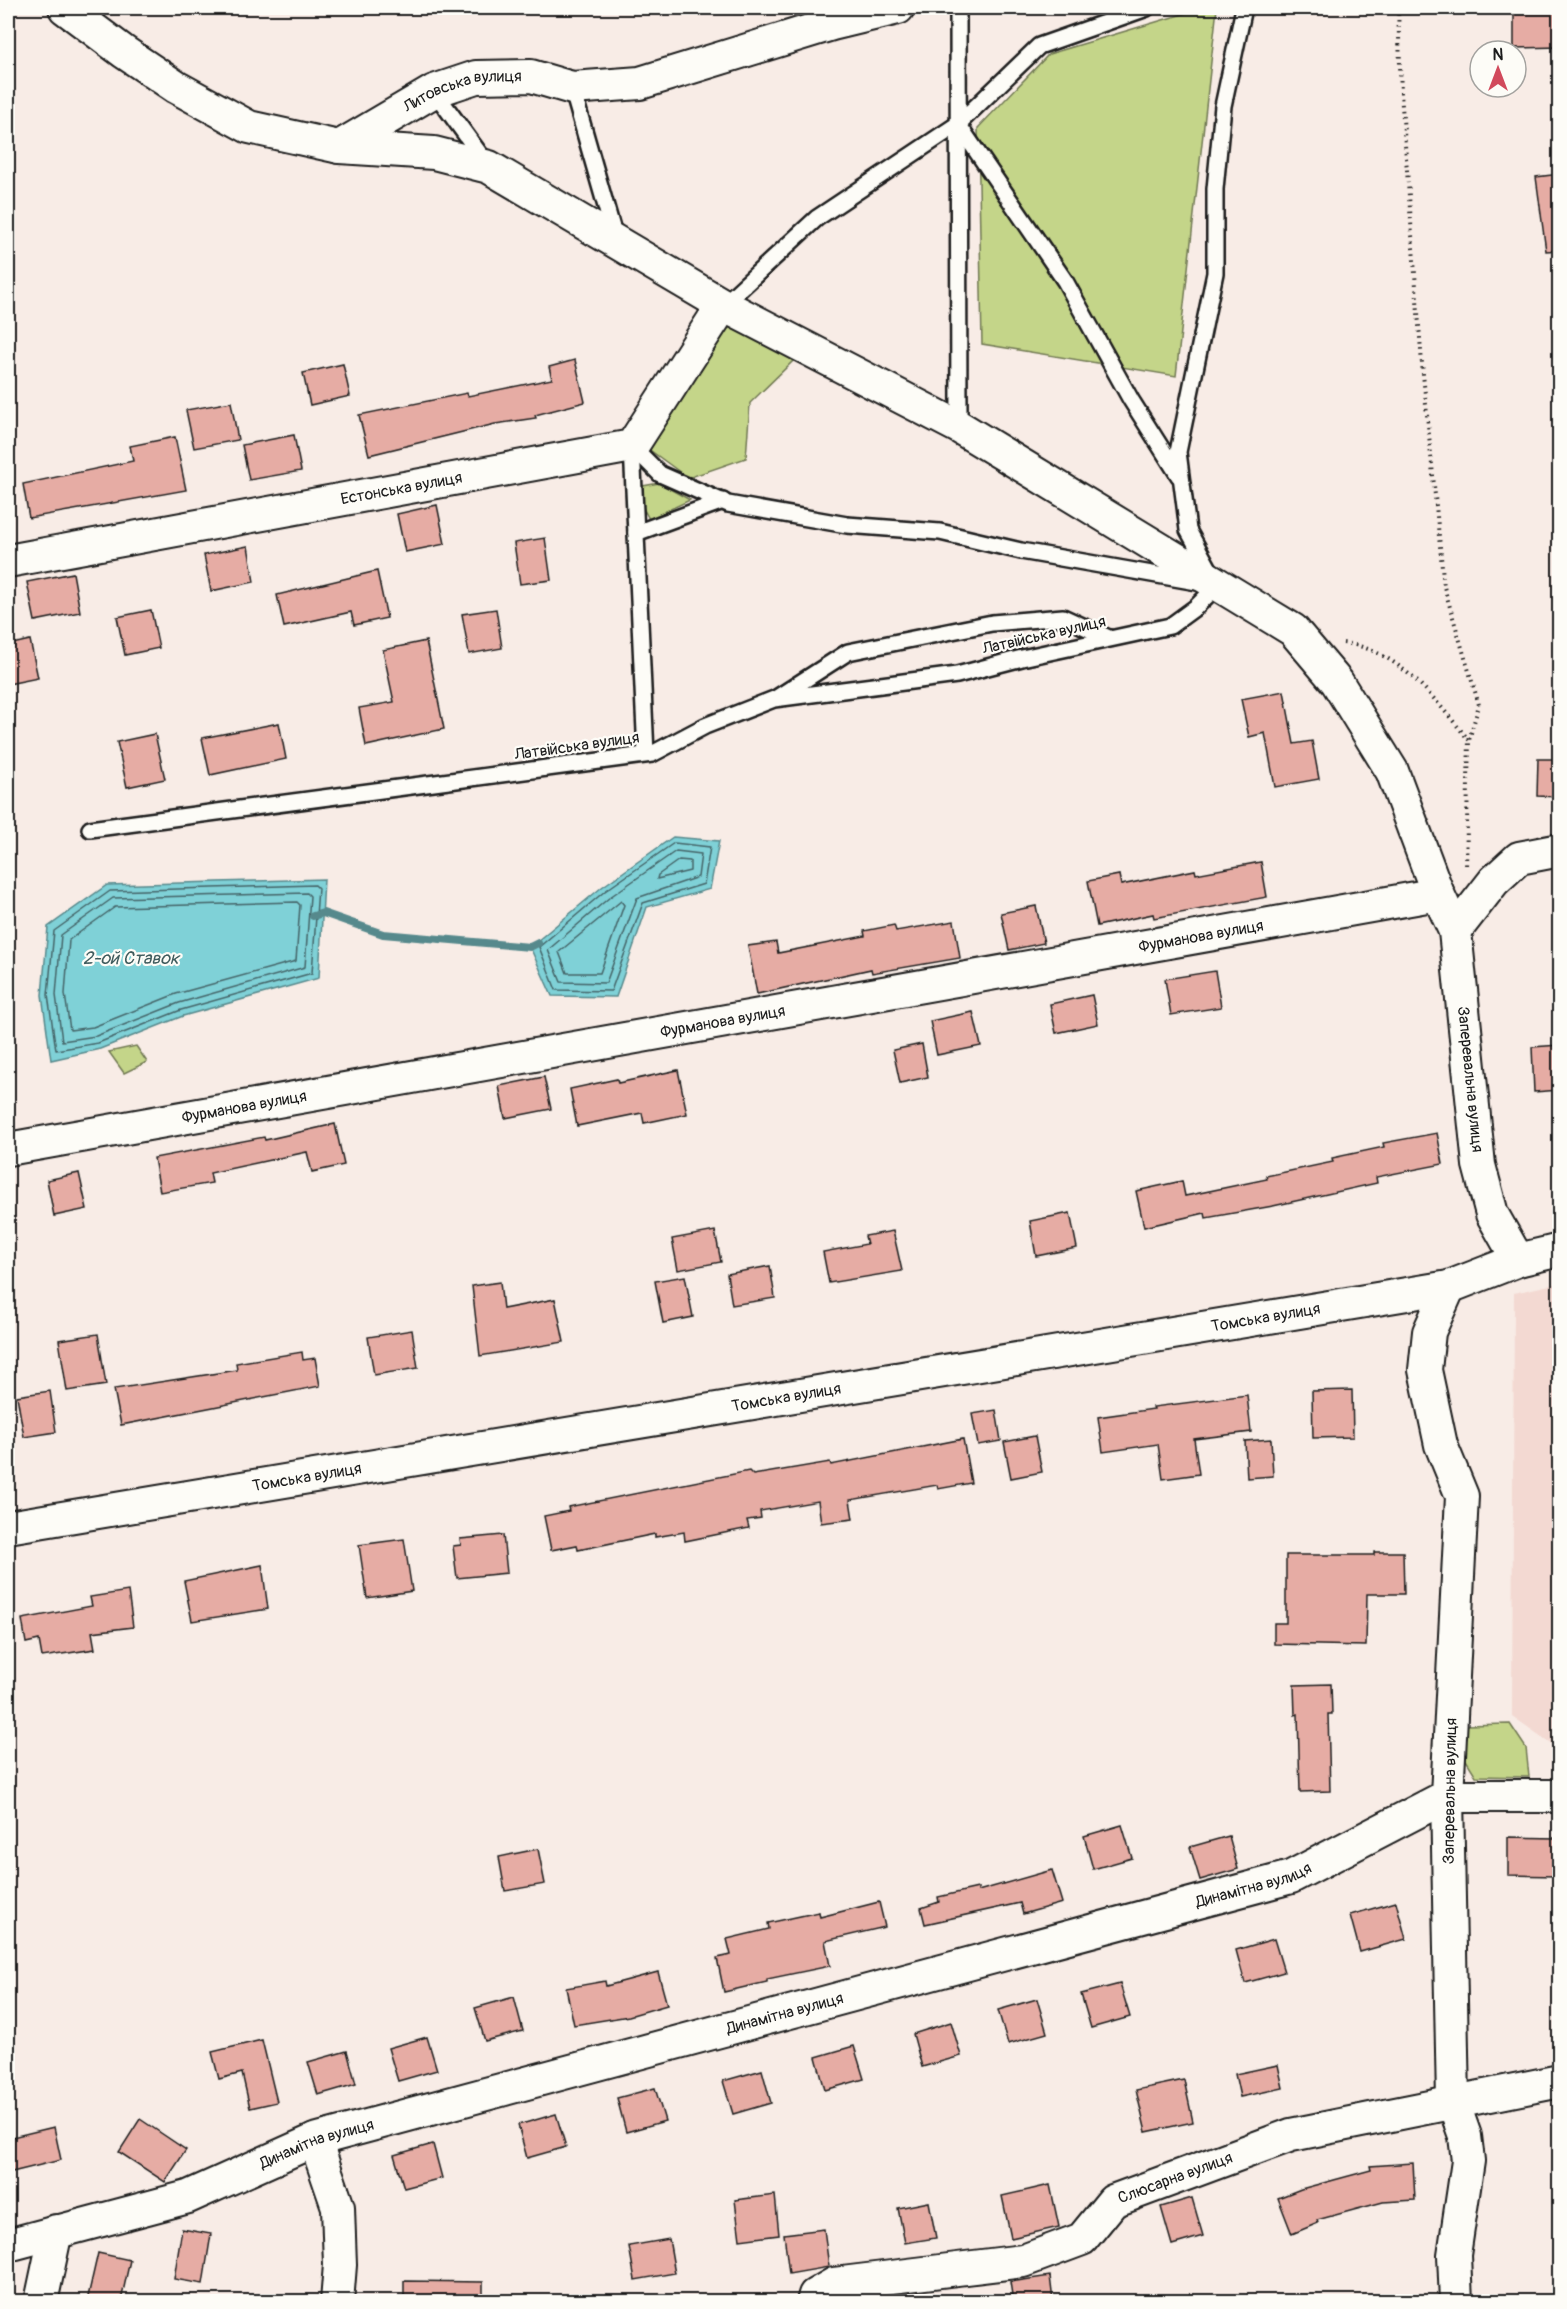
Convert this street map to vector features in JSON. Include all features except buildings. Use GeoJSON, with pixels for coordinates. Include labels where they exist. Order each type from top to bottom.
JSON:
{"type":"FeatureCollection","features":[{"type":"Feature","properties":{"kind":"street"},"geometry":{"type":"LineString","coordinates":[[65,8],[176,87],[249,127],[339,147]]}},
{"type":"Feature","properties":{"kind":"street","name":"Литовська вулиця"},"geometry":{"type":"LineString","coordinates":[[339,147],[434,91],[476,76],[531,76],[572,88],[640,83],[832,24],[898,8]]}},
{"type":"Feature","properties":{"kind":"street","name":"Заперевальна вулиця"},"geometry":{"type":"LineString","coordinates":[[339,147],[434,153],[489,167],[723,305],[959,427],[1293,630],[1337,682],[1392,771],[1438,894],[1455,931],[1479,1165],[1492,1214],[1518,1260]]}},
{"type":"Feature","properties":{"kind":"street"},"geometry":{"type":"LineString","coordinates":[[632,446],[723,305]]}},
{"type":"Feature","properties":{"kind":"street","name":"Естонська вулиця"},"geometry":{"type":"LineString","coordinates":[[8,561],[632,446]]}},
{"type":"Feature","properties":{"kind":"street"},"geometry":{"type":"LineString","coordinates":[[1455,931],[1494,881],[1519,858],[1560,850]]}},
{"type":"Feature","properties":{"kind":"street","name":"Фурманова вулиця"},"geometry":{"type":"LineString","coordinates":[[8,1149],[1438,894]]}},
{"type":"Feature","properties":{"kind":"street","name":"Томська вулиця"},"geometry":{"type":"LineString","coordinates":[[8,1527],[1449,1287],[1518,1260],[1560,1250]]}},
{"type":"Feature","properties":{"kind":"street","name":"Заперевальна вулиця"},"geometry":{"type":"LineString","coordinates":[[1449,1287],[1429,1332],[1425,1370],[1441,1445],[1462,1496],[1447,1796],[1453,2102],[1465,2136],[1468,2161],[1454,2255],[1456,2301]]}},
{"type":"Feature","properties":{"kind":"street","name":"Динамітна вулиця"},"geometry":{"type":"LineString","coordinates":[[8,2245],[188,2197],[315,2140],[1291,1877],[1447,1796],[1560,1796]]}},
{"type":"Feature","properties":{"kind":"street","name":"Слюсарна вулиця"},"geometry":{"type":"LineString","coordinates":[[813,2301],[815,2295],[834,2284],[1023,2261],[1082,2239],[1113,2201],[1291,2135],[1560,2080]]}},
{"type":"Feature","properties":{"kind":"street"},"geometry":{"type":"LineString","coordinates":[[315,2140],[338,2207],[340,2265],[337,2301]]}},
{"type":"Feature","properties":{"kind":"street"},"geometry":{"type":"LineString","coordinates":[[41,2301],[56,2231]]}},
{"type":"Feature","properties":{"kind":"lane"},"geometry":{"type":"LineString","coordinates":[[958,8],[959,427]]}},
{"type":"Feature","properties":{"kind":"lane"},"geometry":{"type":"LineString","coordinates":[[723,305],[817,219],[958,124],[1039,46],[1148,8]]}},
{"type":"Feature","properties":{"kind":"lane"},"geometry":{"type":"LineString","coordinates":[[1218,585],[1188,530],[1178,452],[1215,273],[1215,189],[1223,106],[1244,8]]}},
{"type":"Feature","properties":{"kind":"lane"},"geometry":{"type":"LineString","coordinates":[[572,88],[616,242]]}},
{"type":"Feature","properties":{"kind":"lane"},"geometry":{"type":"LineString","coordinates":[[434,91],[489,167]]}},
{"type":"Feature","properties":{"kind":"lane"},"geometry":{"type":"LineString","coordinates":[[958,124],[1065,281],[1131,400],[1182,481]]}},
{"type":"Feature","properties":{"kind":"lane"},"geometry":{"type":"LineString","coordinates":[[632,446],[660,474],[723,501],[847,525],[939,532],[1021,551],[1218,585]]}},
{"type":"Feature","properties":{"kind":"lane"},"geometry":{"type":"LineString","coordinates":[[632,446],[646,754]]}},
{"type":"Feature","properties":{"kind":"lane"},"geometry":{"type":"LineString","coordinates":[[636,533],[723,501]]}},
{"type":"Feature","properties":{"kind":"lane","name":"Латвiйська вулиця"},"geometry":{"type":"LineString","coordinates":[[90,829],[646,754],[705,726],[774,699],[957,675],[1109,638],[1170,626],[1196,607],[1218,585]]}},
{"type":"Feature","properties":{"kind":"lane"},"geometry":{"type":"LineString","coordinates":[[774,699],[848,652],[993,623],[1063,618],[1109,638]]}},
{"type":"Feature","properties":{"kind":"path"},"geometry":{"type":"LineString","coordinates":[[1398,8],[1401,93],[1422,364],[1444,587],[1479,705],[1469,740],[1466,874],[1477,903]]}},
{"type":"Feature","properties":{"kind":"path"},"geometry":{"type":"LineString","coordinates":[[1300,638],[1362,645],[1417,679],[1469,740]]}},
{"type":"Feature","properties":{"kind":"shaded area"},"geometry":{"type":"Polygon","coordinates":[[[1560,1283],[1559,1749],[1512,1716],[1514,1293],[1560,1283]]]}},
{"type":"Feature","properties":{"kind":"green space"},"geometry":{"type":"Polygon","coordinates":[[[1203,8],[1217,8],[1176,376],[982,344],[978,128],[1049,54],[1203,8]]]}},
{"type":"Feature","properties":{"kind":"green space"},"geometry":{"type":"Polygon","coordinates":[[[718,325],[752,329],[793,361],[750,403],[746,458],[688,478],[647,448],[718,325]]]}},
{"type":"Feature","properties":{"kind":"green space"},"geometry":{"type":"Polygon","coordinates":[[[659,483],[690,500],[649,519],[642,506],[643,486],[659,483]]]}},
{"type":"Feature","properties":{"kind":"green space"},"geometry":{"type":"Polygon","coordinates":[[[136,1046],[147,1062],[124,1073],[109,1052],[136,1046]]]}},
{"type":"Feature","properties":{"kind":"green space"},"geometry":{"type":"Polygon","coordinates":[[[1510,1724],[1526,1748],[1529,1777],[1476,1776],[1458,1747],[1465,1725],[1510,1724]]]}},
{"type":"Feature","properties":{"kind":"water"},"geometry":{"type":"Polygon","coordinates":[[[673,837],[719,841],[710,889],[647,907],[616,997],[552,996],[530,947],[602,887],[673,837]]]}},
{"type":"Feature","properties":{"kind":"water","name":"2-ой Ставок"},"geometry":{"type":"Polygon","coordinates":[[[324,879],[319,978],[183,1016],[100,1049],[51,1060],[42,995],[48,927],[107,885],[324,879]]]}},
{"type":"Feature","properties":{"kind":"waterway"},"geometry":{"type":"LineString","coordinates":[[313,916],[323,913],[383,934],[530,947],[538,943]]}}]}
